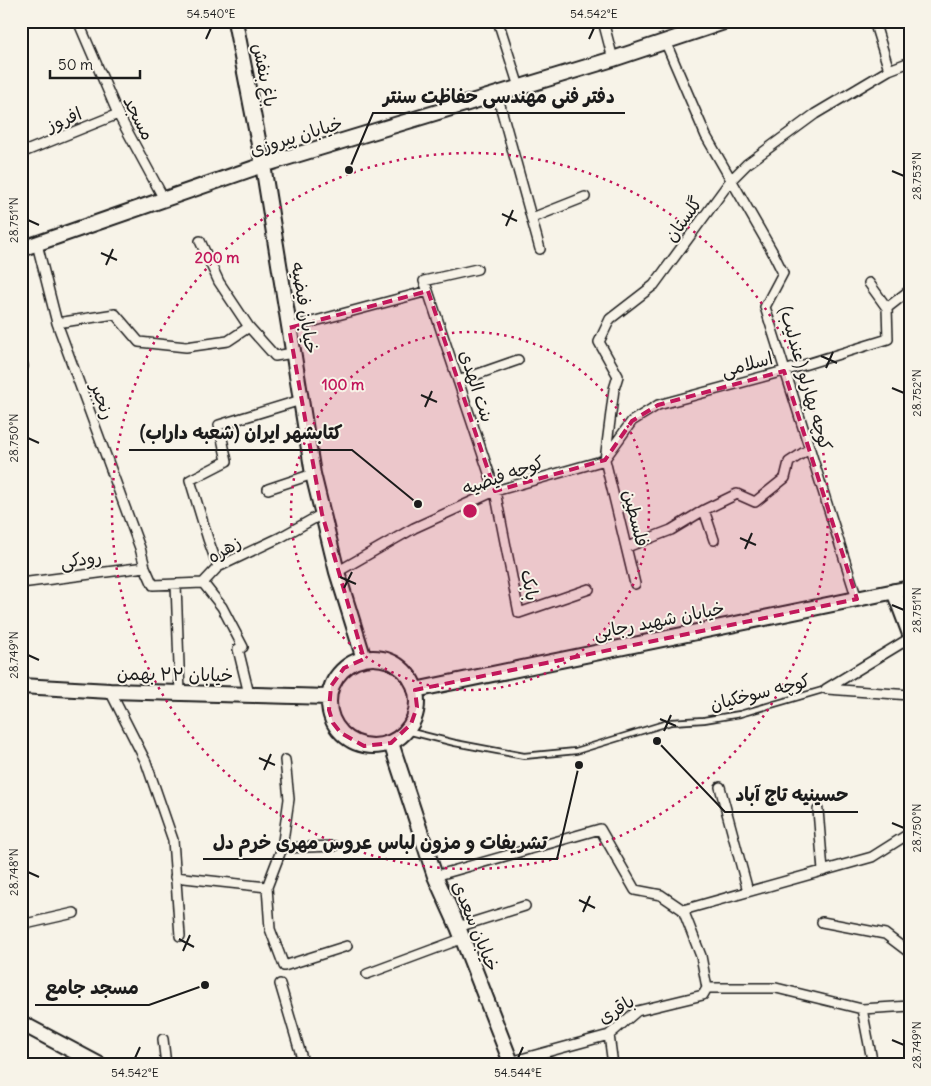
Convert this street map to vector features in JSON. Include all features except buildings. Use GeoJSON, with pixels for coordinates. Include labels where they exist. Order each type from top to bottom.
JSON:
{"type":"FeatureCollection","features":[{"type":"Feature","properties":{"kind":"main road","name":"باغ بنفش"},"geometry":{"type":"LineString","coordinates":[[235,21],[263,165]]}},
{"type":"Feature","properties":{"kind":"main road","name":"خیابان پیروزی"},"geometry":{"type":"LineString","coordinates":[[21,249],[263,165],[613,59],[665,41],[705,24],[727,21]]}},
{"type":"Feature","properties":{"kind":"main road","name":"خیابان فیضیه"},"geometry":{"type":"LineString","coordinates":[[263,165],[313,474],[337,572],[364,659]]}},
{"type":"Feature","properties":{"kind":"main road","name":"خیابان شهید رجایی"},"geometry":{"type":"LineString","coordinates":[[415,690],[910,588]]}},
{"type":"Feature","properties":{"kind":"main road"},"geometry":{"type":"LineString","coordinates":[[894,591],[910,636]]}},
{"type":"Feature","properties":{"kind":"main road"},"geometry":{"type":"LineString","coordinates":[[377,658],[390,661],[401,668],[410,678],[415,690],[417,707],[415,716],[406,732],[391,743],[378,746],[364,746],[352,741],[341,733],[333,722],[329,710],[331,686],[340,672],[353,662],[364,659],[377,658]]}},
{"type":"Feature","properties":{"kind":"main road","name":"خیابان ۲۲ بهمن"},"geometry":{"type":"LineString","coordinates":[[21,686],[110,691],[329,697]]}},
{"type":"Feature","properties":{"kind":"main road","name":"خیابان سعدی"},"geometry":{"type":"LineString","coordinates":[[391,743],[434,876],[460,933],[511,1063]]}},
{"type":"Feature","properties":{"kind":"main road"},"geometry":{"type":"LineString","coordinates":[[21,1023],[95,1063]]}},
{"type":"Feature","properties":{"kind":"street","name":"مسجد"},"geometry":{"type":"LineString","coordinates":[[78,21],[118,114],[164,199]]}},
{"type":"Feature","properties":{"kind":"street"},"geometry":{"type":"LineString","coordinates":[[498,21],[520,87]]}},
{"type":"Feature","properties":{"kind":"street"},"geometry":{"type":"LineString","coordinates":[[603,21],[613,59]]}},
{"type":"Feature","properties":{"kind":"street"},"geometry":{"type":"LineString","coordinates":[[874,21],[890,70]]}},
{"type":"Feature","properties":{"kind":"street","name":"کوچه بهارلو (عندلیب)"},"geometry":{"type":"LineString","coordinates":[[665,41],[706,136],[783,273],[765,307],[857,599]]}},
{"type":"Feature","properties":{"kind":"street","name":"گلستان"},"geometry":{"type":"LineString","coordinates":[[604,460],[614,389],[618,376],[599,342],[610,319],[654,285],[731,180],[747,164],[814,114],[890,70],[910,62]]}},
{"type":"Feature","properties":{"kind":"street"},"geometry":{"type":"LineString","coordinates":[[497,94],[540,249]]}},
{"type":"Feature","properties":{"kind":"street","name":"افروز"},"geometry":{"type":"LineString","coordinates":[[21,153],[118,114]]}},
{"type":"Feature","properties":{"kind":"street"},"geometry":{"type":"LineString","coordinates":[[532,218],[585,197]]}},
{"type":"Feature","properties":{"kind":"street"},"geometry":{"type":"LineString","coordinates":[[200,241],[219,282],[249,327],[275,356],[293,353]]}},
{"type":"Feature","properties":{"kind":"street","name":"رنجبر"},"geometry":{"type":"LineString","coordinates":[[37,244],[57,323],[140,548],[145,567]]}},
{"type":"Feature","properties":{"kind":"street"},"geometry":{"type":"LineString","coordinates":[[289,328],[428,291],[424,281],[477,269]]}},
{"type":"Feature","properties":{"kind":"street"},"geometry":{"type":"LineString","coordinates":[[870,283],[887,308],[910,290]]}},
{"type":"Feature","properties":{"kind":"street","name":"بنت الهدی"},"geometry":{"type":"LineString","coordinates":[[428,291],[494,491]]}},
{"type":"Feature","properties":{"kind":"street","name":"اسلامی"},"geometry":{"type":"LineString","coordinates":[[604,460],[632,420],[658,405],[784,371],[888,339],[887,308]]}},
{"type":"Feature","properties":{"kind":"street"},"geometry":{"type":"LineString","coordinates":[[57,323],[115,314],[139,342],[186,347],[228,341],[249,327]]}},
{"type":"Feature","properties":{"kind":"street"},"geometry":{"type":"LineString","coordinates":[[21,359],[23,366],[21,367]]}},
{"type":"Feature","properties":{"kind":"street"},"geometry":{"type":"LineString","coordinates":[[458,382],[518,360]]}},
{"type":"Feature","properties":{"kind":"street"},"geometry":{"type":"LineString","coordinates":[[218,567],[190,480],[227,461],[218,426],[301,400]]}},
{"type":"Feature","properties":{"kind":"street"},"geometry":{"type":"LineString","coordinates":[[627,547],[671,530],[704,510],[736,494],[755,502],[785,478],[790,462],[809,449]]}},
{"type":"Feature","properties":{"kind":"street","name":"کوچه فیضیه"},"geometry":{"type":"LineString","coordinates":[[337,572],[414,528],[494,491],[604,460]]}},
{"type":"Feature","properties":{"kind":"street","name":"فلسطین"},"geometry":{"type":"LineString","coordinates":[[604,460],[635,584]]}},
{"type":"Feature","properties":{"kind":"street"},"geometry":{"type":"LineString","coordinates":[[268,489],[313,474]]}},
{"type":"Feature","properties":{"kind":"street","name":"بابک"},"geometry":{"type":"LineString","coordinates":[[494,491],[519,613],[589,589]]}},
{"type":"Feature","properties":{"kind":"street"},"geometry":{"type":"LineString","coordinates":[[704,510],[714,540]]}},
{"type":"Feature","properties":{"kind":"street","name":"زهره"},"geometry":{"type":"LineString","coordinates":[[249,694],[238,650],[242,647],[222,607],[203,583],[218,567],[281,537],[322,514]]}},
{"type":"Feature","properties":{"kind":"street"},"geometry":{"type":"LineString","coordinates":[[145,567],[154,585],[203,583]]}},
{"type":"Feature","properties":{"kind":"street","name":"رودکی"},"geometry":{"type":"LineString","coordinates":[[21,583],[145,567]]}},
{"type":"Feature","properties":{"kind":"street"},"geometry":{"type":"LineString","coordinates":[[176,584],[180,693]]}},
{"type":"Feature","properties":{"kind":"street"},"geometry":{"type":"LineString","coordinates":[[826,689],[910,636]]}},
{"type":"Feature","properties":{"kind":"street"},"geometry":{"type":"LineString","coordinates":[[826,689],[910,695]]}},
{"type":"Feature","properties":{"kind":"street"},"geometry":{"type":"LineString","coordinates":[[110,691],[146,762],[173,840],[180,936]]}},
{"type":"Feature","properties":{"kind":"street"},"geometry":{"type":"LineString","coordinates":[[285,760],[289,798],[282,848],[267,887],[270,929],[284,966],[347,946]]}},
{"type":"Feature","properties":{"kind":"street"},"geometry":{"type":"LineString","coordinates":[[720,787],[748,891]]}},
{"type":"Feature","properties":{"kind":"street"},"geometry":{"type":"LineString","coordinates":[[818,810],[823,871]]}},
{"type":"Feature","properties":{"kind":"street"},"geometry":{"type":"LineString","coordinates":[[434,876],[600,829],[635,890],[661,895],[683,910],[701,956],[707,988]]}},
{"type":"Feature","properties":{"kind":"street"},"geometry":{"type":"LineString","coordinates":[[683,910],[872,857],[910,833]]}},
{"type":"Feature","properties":{"kind":"street"},"geometry":{"type":"LineString","coordinates":[[282,848],[334,846]]}},
{"type":"Feature","properties":{"kind":"street"},"geometry":{"type":"LineString","coordinates":[[176,877],[267,887]]}},
{"type":"Feature","properties":{"kind":"street"},"geometry":{"type":"LineString","coordinates":[[367,974],[525,906]]}},
{"type":"Feature","properties":{"kind":"street"},"geometry":{"type":"LineString","coordinates":[[21,925],[74,913]]}},
{"type":"Feature","properties":{"kind":"street"},"geometry":{"type":"LineString","coordinates":[[822,922],[885,934],[910,954]]}},
{"type":"Feature","properties":{"kind":"street"},"geometry":{"type":"LineString","coordinates":[[280,984],[304,1065]]}},
{"type":"Feature","properties":{"kind":"street","name":"باقری"},"geometry":{"type":"LineString","coordinates":[[511,1063],[609,1035],[637,1012],[703,995],[707,988],[776,988],[862,1009],[910,1006]]}},
{"type":"Feature","properties":{"kind":"street"},"geometry":{"type":"LineString","coordinates":[[862,1009],[872,1065]]}},
{"type":"Feature","properties":{"kind":"street"},"geometry":{"type":"LineString","coordinates":[[609,1035],[613,1065]]}},
{"type":"Feature","properties":{"kind":"street"},"geometry":{"type":"LineString","coordinates":[[163,1039],[166,1065]]}},
{"type":"Feature","properties":{"kind":"lane","name":"کوچه سوخکیان"},"geometry":{"type":"LineString","coordinates":[[406,732],[524,756],[567,752],[576,751],[670,722],[704,720],[740,714],[826,689]]}},
{"type":"Feature","properties":{"kind":"highlighted area"},"geometry":{"type":"Polygon","coordinates":[[[428,291],[495,491],[605,460],[632,421],[658,405],[784,371],[857,599],[415,690],[417,707],[411,724],[391,743],[364,746],[341,733],[333,723],[329,710],[331,686],[344,668],[364,659],[322,514],[289,328],[428,291]]]}},
{"type":"Feature","properties":{"kind":"place","name":"دفتر فنی مهندسی حفاظت سنتر"},"geometry":{"type":"Point","coordinates":[349,170]}},
{"type":"Feature","properties":{"kind":"place","name":"کتابشهر ایران (شعبه داراب)"},"geometry":{"type":"Point","coordinates":[418,504]}},
{"type":"Feature","properties":{"kind":"place","name":"حسینیه تاج آباد"},"geometry":{"type":"Point","coordinates":[657,741]}},
{"type":"Feature","properties":{"kind":"place","name":"تشریفات و مزون لباس عروس مهری خرم دل"},"geometry":{"type":"Point","coordinates":[579,765]}},
{"type":"Feature","properties":{"kind":"place","name":"مسجد جامع"},"geometry":{"type":"Point","coordinates":[205,985]}}]}
